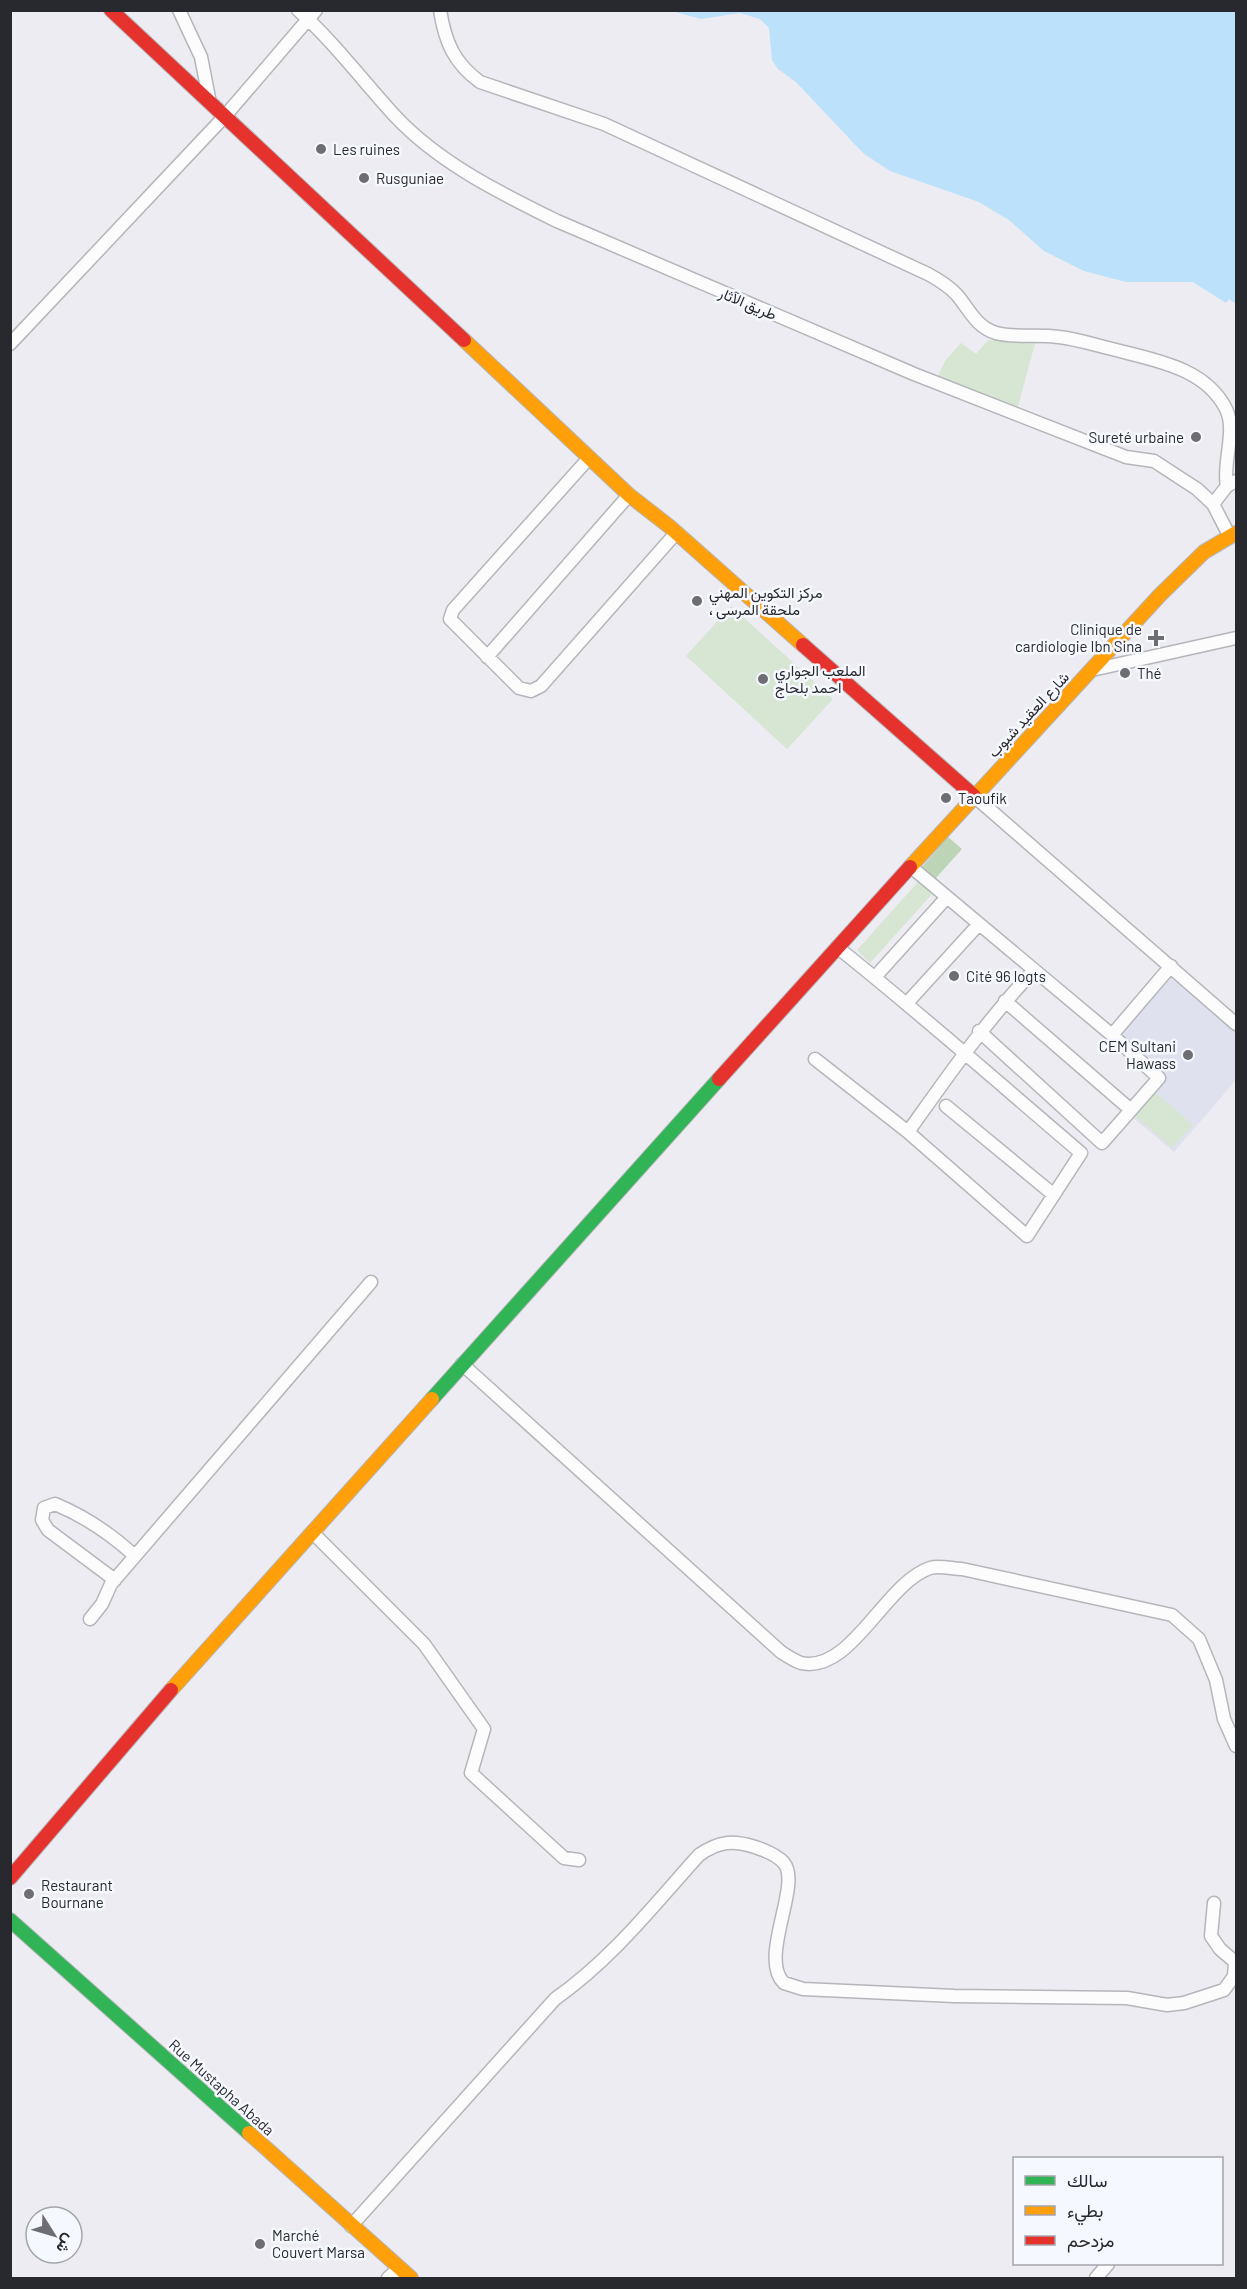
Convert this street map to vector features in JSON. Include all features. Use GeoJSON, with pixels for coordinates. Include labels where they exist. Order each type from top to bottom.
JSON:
{"type":"FeatureCollection","features":[{"type":"Feature","properties":{"kind":"main road"},"geometry":{"type":"LineString","coordinates":[[111,10],[629,495],[676,533],[974,796]]}},
{"type":"Feature","properties":{"kind":"main road","name":"شارع العقيد شبوب"},"geometry":{"type":"LineString","coordinates":[[10,1878],[149,1714],[910,866],[1204,552],[1233,534]]}},
{"type":"Feature","properties":{"kind":"main road","name":"Rue Mustapha Abada"},"geometry":{"type":"LineString","coordinates":[[10,1920],[411,2278]]}},
{"type":"Feature","properties":{"kind":"street"},"geometry":{"type":"LineString","coordinates":[[179,10],[201,57],[210,103]]}},
{"type":"Feature","properties":{"kind":"street","name":"طريق الآثار"},"geometry":{"type":"LineString","coordinates":[[298,10],[312,15],[396,117],[428,145],[503,195],[556,221],[914,374],[1126,457],[1154,461],[1197,489],[1213,504],[1233,534]]}},
{"type":"Feature","properties":{"kind":"street"},"geometry":{"type":"LineString","coordinates":[[440,10],[445,41],[453,56],[465,71],[480,82],[604,124],[928,273],[943,282],[972,318],[995,333],[1011,336],[1027,334],[1059,337],[1085,342],[1158,360],[1191,374],[1216,395],[1227,411],[1231,480],[1213,504]]}},
{"type":"Feature","properties":{"kind":"street"},"geometry":{"type":"LineString","coordinates":[[10,344],[225,116],[312,15]]}},
{"type":"Feature","properties":{"kind":"street"},"geometry":{"type":"LineString","coordinates":[[589,458],[453,610],[451,622],[519,688],[531,691],[541,686],[676,533]]}},
{"type":"Feature","properties":{"kind":"street"},"geometry":{"type":"LineString","coordinates":[[487,657],[629,495]]}},
{"type":"Feature","properties":{"kind":"street"},"geometry":{"type":"LineString","coordinates":[[1092,670],[1236,638]]}},
{"type":"Feature","properties":{"kind":"street"},"geometry":{"type":"LineString","coordinates":[[974,796],[1236,1024]]}},
{"type":"Feature","properties":{"kind":"street"},"geometry":{"type":"LineString","coordinates":[[910,866],[1112,1035],[1159,1078],[1102,1143],[979,1031]]}},
{"type":"Feature","properties":{"kind":"street"},"geometry":{"type":"LineString","coordinates":[[875,977],[947,897]]}},
{"type":"Feature","properties":{"kind":"street"},"geometry":{"type":"LineString","coordinates":[[907,1003],[979,924]]}},
{"type":"Feature","properties":{"kind":"street"},"geometry":{"type":"LineString","coordinates":[[815,1059],[908,1132],[1027,1236],[1081,1153],[907,1003],[837,947]]}},
{"type":"Feature","properties":{"kind":"street"},"geometry":{"type":"LineString","coordinates":[[1112,1035],[1171,966]]}},
{"type":"Feature","properties":{"kind":"street"},"geometry":{"type":"LineString","coordinates":[[908,1132],[979,1031],[1034,970]]}},
{"type":"Feature","properties":{"kind":"street"},"geometry":{"type":"LineString","coordinates":[[1005,1001],[1131,1110]]}},
{"type":"Feature","properties":{"kind":"street"},"geometry":{"type":"LineString","coordinates":[[946,1106],[1054,1195]]}},
{"type":"Feature","properties":{"kind":"street"},"geometry":{"type":"LineString","coordinates":[[90,1619],[115,1580],[370,1282]]}},
{"type":"Feature","properties":{"kind":"street"},"geometry":{"type":"LineString","coordinates":[[462,1364],[772,1645],[801,1663],[819,1662],[836,1656],[887,1602],[910,1581],[931,1568],[962,1569],[1172,1615],[1199,1639],[1216,1680],[1224,1719],[1236,1746]]}},
{"type":"Feature","properties":{"kind":"street"},"geometry":{"type":"LineString","coordinates":[[115,1580],[48,1530],[42,1520],[44,1509],[55,1504],[66,1509],[116,1539],[135,1556]]}},
{"type":"Feature","properties":{"kind":"street"},"geometry":{"type":"LineString","coordinates":[[312,1532],[424,1644],[483,1729],[471,1773],[564,1858],[579,1860]]}},
{"type":"Feature","properties":{"kind":"street"},"geometry":{"type":"LineString","coordinates":[[351,2226],[555,1999],[584,1979],[626,1938],[699,1855],[713,1845],[728,1841],[742,1843],[778,1857],[784,1863],[788,1870],[784,1910],[775,1954],[776,1969],[784,1983],[802,1989],[954,1996],[1127,1998],[1167,2005],[1184,2003],[1224,1989],[1236,1969],[1235,1962],[1220,1949],[1211,1936],[1215,1903]]}},
{"type":"Feature","properties":{"kind":"street"},"geometry":{"type":"LineString","coordinates":[[1096,2278],[1107,2265]]}},
{"type":"Feature","properties":{"kind":"street"},"geometry":{"type":"LineString","coordinates":[[388,2278],[399,2268]]}},
{"type":"Feature","properties":{"kind":"shaded area","name":"CEM Sultani Hawass"},"geometry":{"type":"Polygon","coordinates":[[[1170,973],[1236,1031],[1236,1080],[1174,1152],[1131,1116],[1164,1079],[1115,1032],[1170,973]]]}},
{"type":"Feature","properties":{"kind":"green space"},"geometry":{"type":"Polygon","coordinates":[[[988,340],[1036,340],[1017,410],[937,378],[945,361],[961,343],[976,354],[988,340]]]}},
{"type":"Feature","properties":{"kind":"green space"},"geometry":{"type":"Polygon","coordinates":[[[731,606],[833,699],[787,749],[686,656],[731,606]]]}},
{"type":"Feature","properties":{"kind":"green space"},"geometry":{"type":"Polygon","coordinates":[[[948,837],[962,849],[935,879],[922,867],[948,837]]]}},
{"type":"Feature","properties":{"kind":"green space"},"geometry":{"type":"Polygon","coordinates":[[[919,881],[933,893],[870,963],[857,950],[919,881]]]}},
{"type":"Feature","properties":{"kind":"green space"},"geometry":{"type":"Polygon","coordinates":[[[1156,1093],[1193,1125],[1172,1148],[1135,1116],[1156,1093]]]}},
{"type":"Feature","properties":{"kind":"water"},"geometry":{"type":"Polygon","coordinates":[[[672,11],[1236,11],[1236,304],[1229,299],[1226,303],[1193,282],[1126,282],[1084,271],[1044,251],[1009,220],[979,202],[890,171],[863,153],[796,82],[778,69],[772,60],[769,28],[760,19],[740,13],[701,19],[672,11]]]}},
{"type":"Feature","properties":{"kind":"traffic: fast"},"geometry":{"type":"LineString","coordinates":[[432,1399],[719,1079]]}},
{"type":"Feature","properties":{"kind":"traffic: fast"},"geometry":{"type":"LineString","coordinates":[[10,1920],[249,2133]]}},
{"type":"Feature","properties":{"kind":"traffic: slow"},"geometry":{"type":"LineString","coordinates":[[464,340],[629,495],[670,527],[803,645]]}},
{"type":"Feature","properties":{"kind":"traffic: slow"},"geometry":{"type":"LineString","coordinates":[[910,867],[1160,595],[1204,552],[1236,533]]}},
{"type":"Feature","properties":{"kind":"traffic: slow"},"geometry":{"type":"LineString","coordinates":[[171,1690],[432,1399]]}},
{"type":"Feature","properties":{"kind":"traffic: slow"},"geometry":{"type":"LineString","coordinates":[[249,2133],[411,2278]]}},
{"type":"Feature","properties":{"kind":"traffic: jam"},"geometry":{"type":"LineString","coordinates":[[111,10],[464,340]]}},
{"type":"Feature","properties":{"kind":"traffic: jam"},"geometry":{"type":"LineString","coordinates":[[803,645],[974,796]]}},
{"type":"Feature","properties":{"kind":"traffic: jam"},"geometry":{"type":"LineString","coordinates":[[719,1079],[910,867]]}},
{"type":"Feature","properties":{"kind":"traffic: jam"},"geometry":{"type":"LineString","coordinates":[[10,1878],[171,1690]]}},
{"type":"Feature","properties":{"kind":"place","name":"Les ruines"},"geometry":{"type":"Point","coordinates":[321,149]}},
{"type":"Feature","properties":{"kind":"place","name":"Rusguniae"},"geometry":{"type":"Point","coordinates":[364,178]}},
{"type":"Feature","properties":{"kind":"place","name":"Sureté urbaine"},"geometry":{"type":"Point","coordinates":[1196,437]}},
{"type":"Feature","properties":{"kind":"place","name":"مركز التكوين المهني ، ملحقة المرسى"},"geometry":{"type":"Point","coordinates":[697,601]}},
{"type":"Feature","properties":{"kind":"place","name":"Clinique de cardiologie Ibn Sina"},"geometry":{"type":"Point","coordinates":[1156,638]}},
{"type":"Feature","properties":{"kind":"place","name":"Thé"},"geometry":{"type":"Point","coordinates":[1125,673]}},
{"type":"Feature","properties":{"kind":"place","name":"الملعب الجواري احمد بلحاج"},"geometry":{"type":"Point","coordinates":[763,679]}},
{"type":"Feature","properties":{"kind":"place","name":"Taoufik"},"geometry":{"type":"Point","coordinates":[946,798]}},
{"type":"Feature","properties":{"kind":"place","name":"Cité 96 logts"},"geometry":{"type":"Point","coordinates":[954,976]}},
{"type":"Feature","properties":{"kind":"place","name":"CEM Sultani Hawass"},"geometry":{"type":"Point","coordinates":[1188,1055]}},
{"type":"Feature","properties":{"kind":"place","name":"Restaurant Bournane"},"geometry":{"type":"Point","coordinates":[29,1894]}},
{"type":"Feature","properties":{"kind":"place","name":"Marché Couvert Marsa"},"geometry":{"type":"Point","coordinates":[260,2244]}}]}
